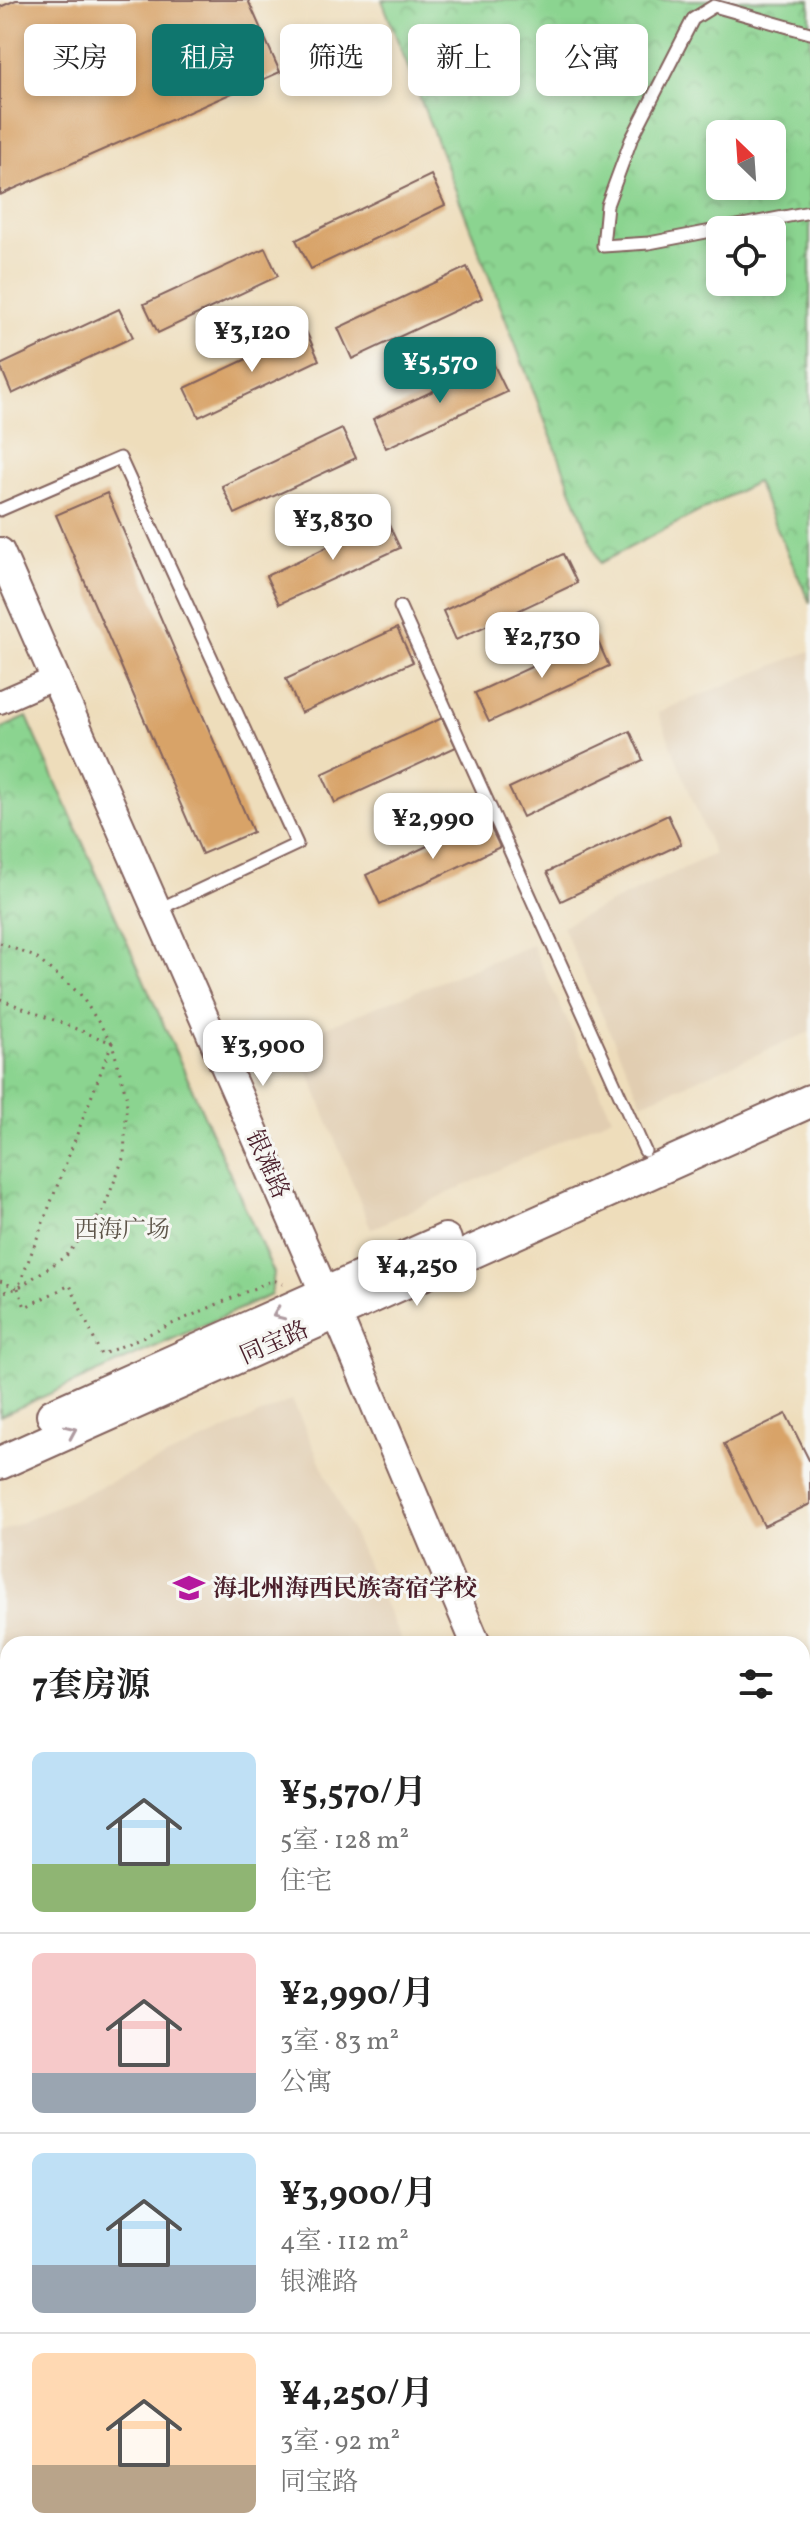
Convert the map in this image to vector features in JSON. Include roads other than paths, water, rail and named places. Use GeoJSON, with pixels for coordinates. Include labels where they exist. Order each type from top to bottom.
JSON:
{"type":"FeatureCollection","features":[{"type":"Feature","properties":{"kind":"main road","name":"同宝路"},"geometry":{"type":"LineString","coordinates":[[0,1463],[645,1151],[810,1078]]}},
{"type":"Feature","properties":{"kind":"main road","name":"同宝路"},"geometry":{"type":"LineString","coordinates":[[0,1439],[545,1218],[810,1101]]}},
{"type":"Feature","properties":{"kind":"street","name":"银滩路"},"geometry":{"type":"LineString","coordinates":[[0,552],[331,1304],[473,1636]]}},
{"type":"Feature","properties":{"kind":"street"},"geometry":{"type":"LineString","coordinates":[[0,702],[55,678]]}},
{"type":"Feature","properties":{"kind":"lane"},"geometry":{"type":"LineString","coordinates":[[810,33],[714,6],[693,19],[631,140],[607,205],[603,246],[649,243],[810,212]]}},
{"type":"Feature","properties":{"kind":"lane"},"geometry":{"type":"LineString","coordinates":[[0,510],[120,458],[297,844],[157,911]]}},
{"type":"Feature","properties":{"kind":"lane"},"geometry":{"type":"LineString","coordinates":[[400,607],[645,1151]]}},
{"type":"Feature","properties":{"kind":"place","name":"海北州海西民族寄宿学校"},"geometry":{"type":"Point","coordinates":[189,1588]}},
{"type":"Feature","properties":{"kind":"park label","name":"西海广场"},"geometry":{"type":"Point","coordinates":[122,1229]}}]}
